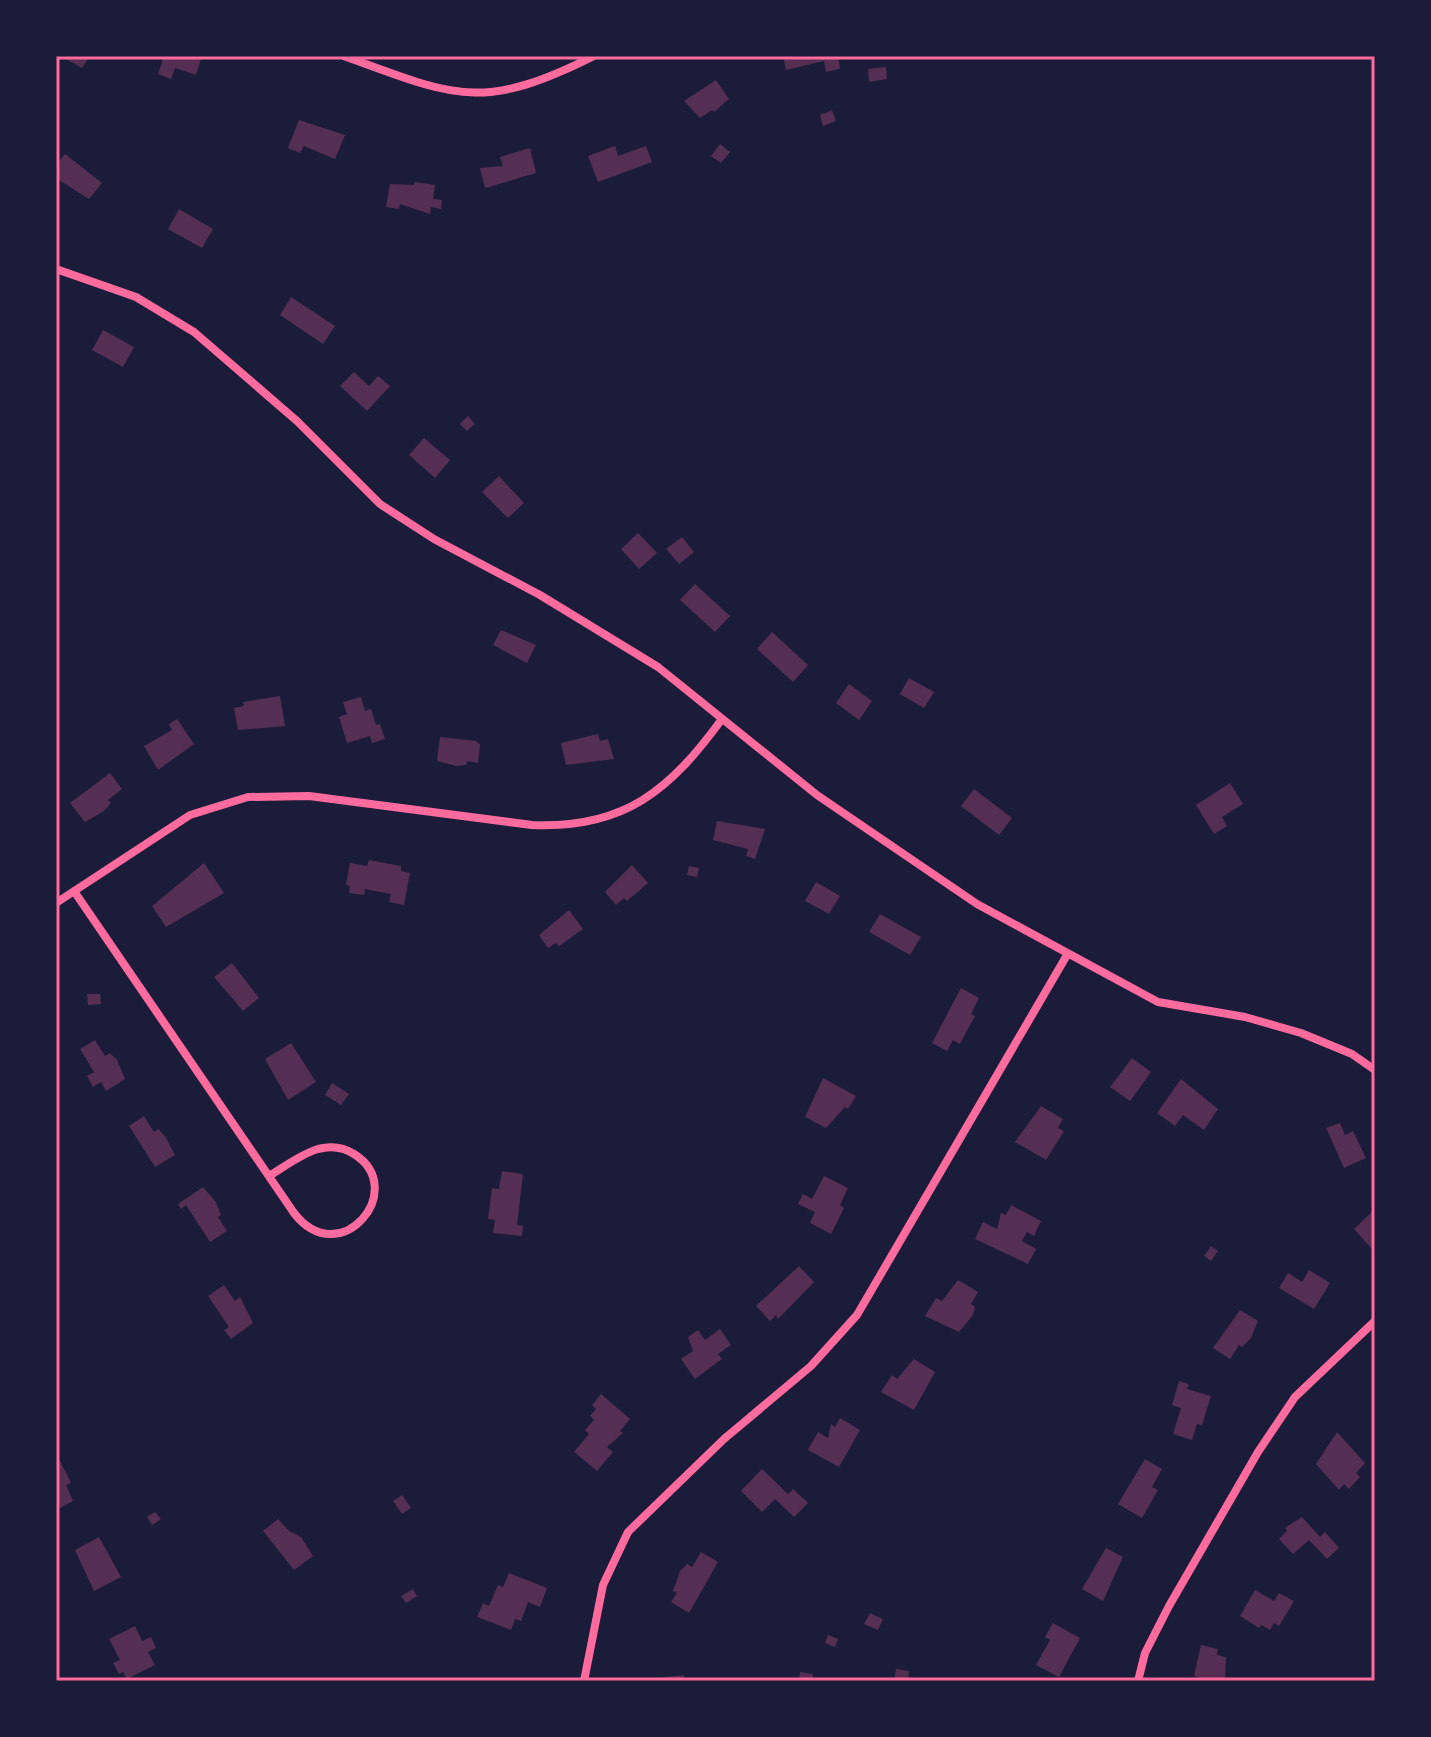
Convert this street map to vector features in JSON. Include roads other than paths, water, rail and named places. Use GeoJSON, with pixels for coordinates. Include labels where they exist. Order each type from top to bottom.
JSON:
{"type":"FeatureCollection","features":[{"type":"Feature","properties":{"kind":"street"},"geometry":{"type":"LineString","coordinates":[[344,56],[440,90],[478,95],[544,81],[594,56]]}},
{"type":"Feature","properties":{"kind":"street"},"geometry":{"type":"LineString","coordinates":[[56,269],[136,297],[190,329],[249,377],[380,504],[434,539],[540,595],[658,667],[817,795],[977,904],[1158,1002],[1245,1017],[1301,1033],[1352,1054],[1375,1070]]}},
{"type":"Feature","properties":{"kind":"street"},"geometry":{"type":"LineString","coordinates":[[56,903],[190,815],[248,797],[309,796],[532,825],[557,826],[604,818],[648,800],[671,782],[722,719]]}},
{"type":"Feature","properties":{"kind":"street"},"geometry":{"type":"LineString","coordinates":[[74,891],[269,1176],[300,1221],[324,1234],[342,1233],[359,1224],[373,1201],[374,1183],[367,1166],[354,1154],[337,1148],[311,1152],[269,1176]]}},
{"type":"Feature","properties":{"kind":"street"},"geometry":{"type":"LineString","coordinates":[[584,1681],[603,1585],[628,1532],[724,1439],[811,1366],[857,1315],[1067,955]]}},
{"type":"Feature","properties":{"kind":"street"},"geometry":{"type":"LineString","coordinates":[[1138,1681],[1141,1662],[1164,1616],[1258,1452],[1295,1397],[1375,1321]]}}]}
